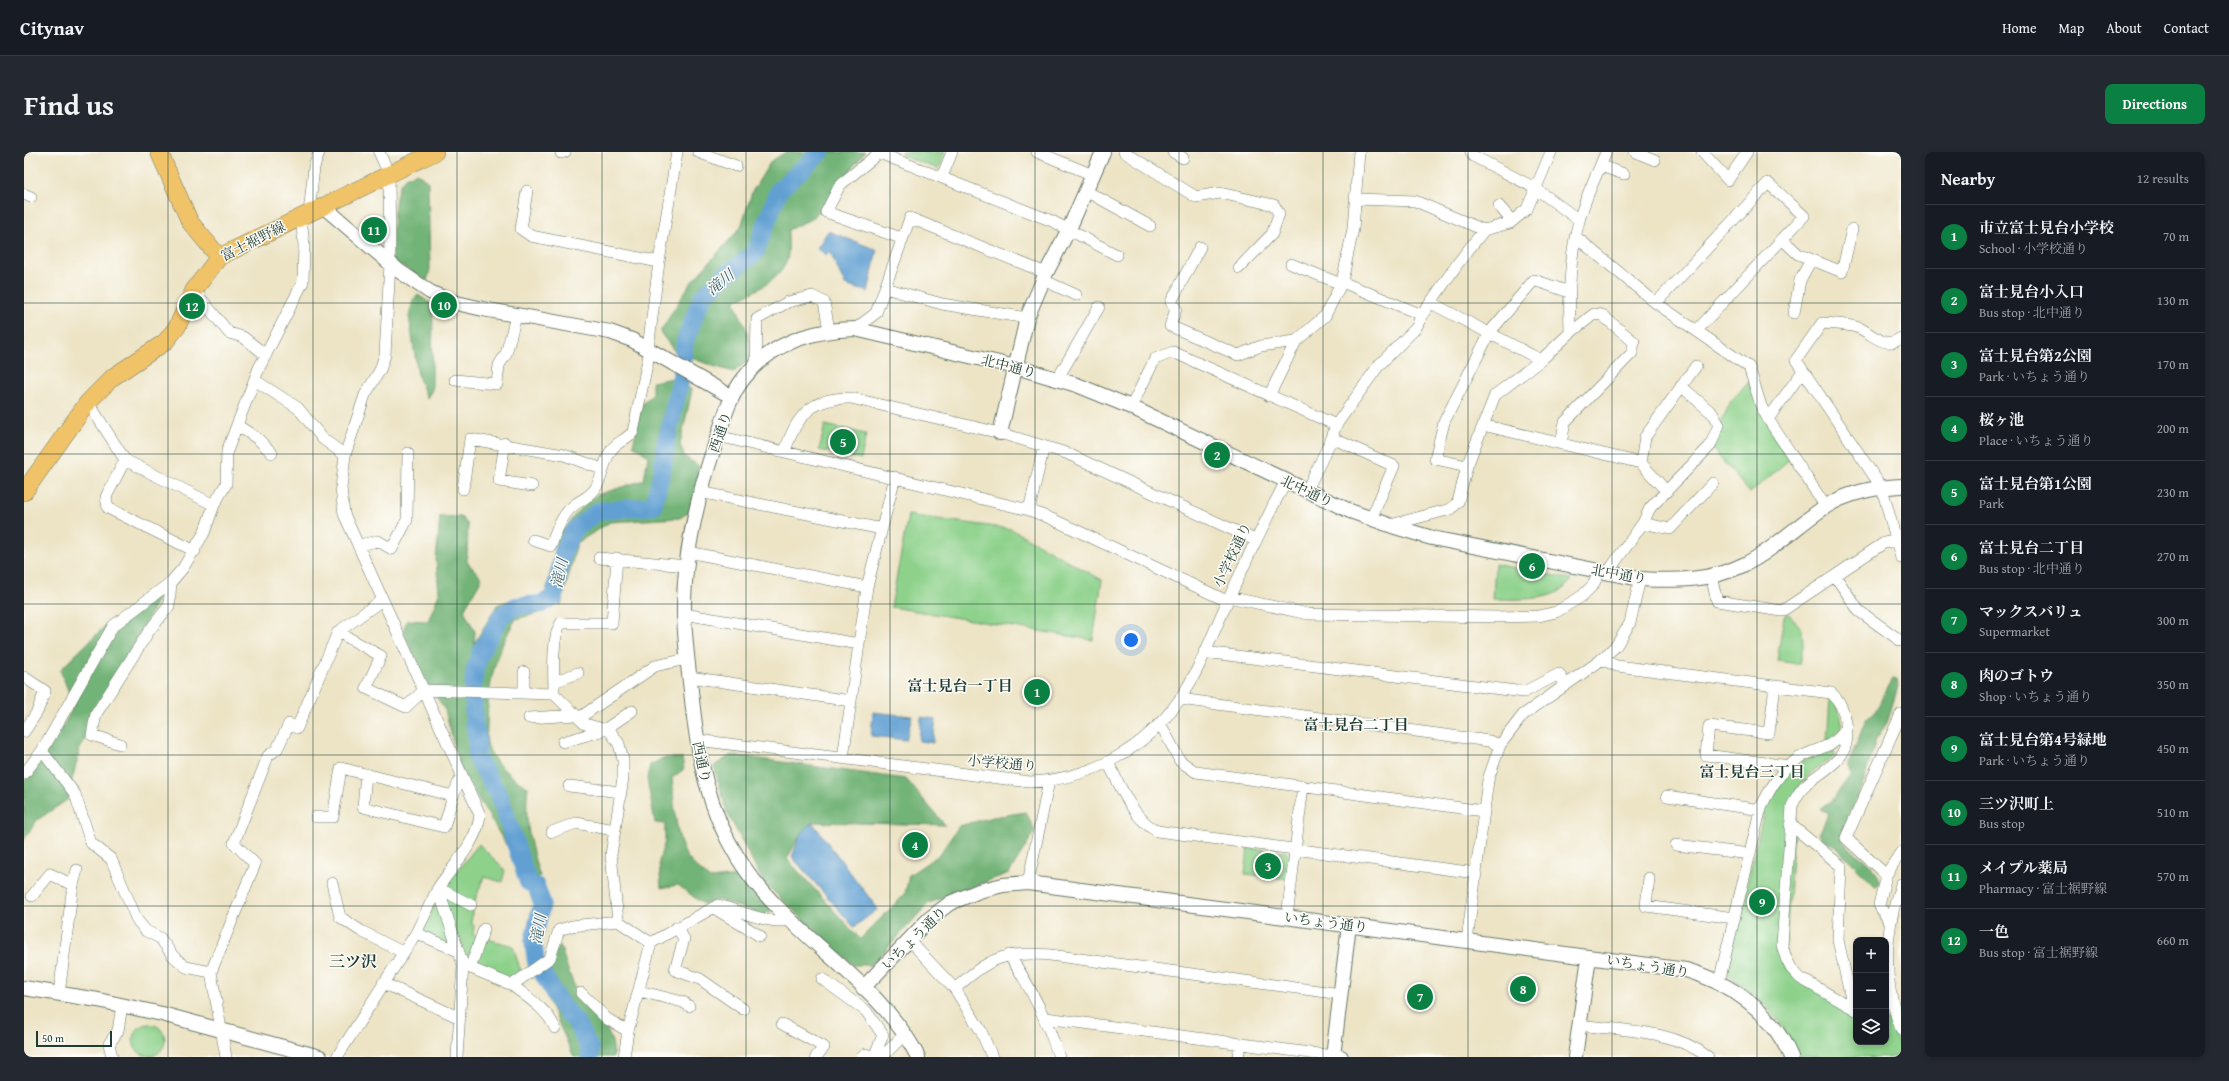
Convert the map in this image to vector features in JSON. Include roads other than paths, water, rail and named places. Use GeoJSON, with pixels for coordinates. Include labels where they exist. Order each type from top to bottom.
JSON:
{"type":"FeatureCollection","features":[{"type":"Feature","properties":{"kind":"main road"},"geometry":{"type":"LineString","coordinates":[[159,152],[190,222],[219,257]]}},
{"type":"Feature","properties":{"kind":"main road","name":"富士裾野線"},"geometry":{"type":"LineString","coordinates":[[24,492],[88,402],[114,377],[165,342],[177,327],[194,290],[219,257],[435,152]]}},
{"type":"Feature","properties":{"kind":"street"},"geometry":{"type":"LineString","coordinates":[[24,774],[42,751],[113,626],[171,582],[195,551],[204,533],[214,506],[226,484],[227,451],[256,381],[259,368],[303,282],[304,244],[311,212],[314,167],[319,152]]}},
{"type":"Feature","properties":{"kind":"street"},"geometry":{"type":"LineString","coordinates":[[337,1057],[402,952],[416,933],[438,888],[478,828],[480,815],[461,777],[424,690],[344,514],[341,488],[345,455],[365,395],[380,370],[385,355],[390,263],[389,174],[379,152]]}},
{"type":"Feature","properties":{"kind":"street"},"geometry":{"type":"LineString","coordinates":[[533,540],[551,546],[565,515],[573,505],[587,498],[596,489],[602,469],[612,448],[633,432],[651,351],[659,262],[677,152]]}},
{"type":"Feature","properties":{"kind":"street"},"geometry":{"type":"LineString","coordinates":[[698,152],[736,166]]}},
{"type":"Feature","properties":{"kind":"street"},"geometry":{"type":"LineString","coordinates":[[942,177],[952,152]]}},
{"type":"Feature","properties":{"kind":"street"},"geometry":{"type":"LineString","coordinates":[[1038,152],[1093,175]]}},
{"type":"Feature","properties":{"kind":"street"},"geometry":{"type":"LineString","coordinates":[[1000,433],[1027,318],[1044,277],[1070,229],[1103,152]]}},
{"type":"Feature","properties":{"kind":"street"},"geometry":{"type":"LineString","coordinates":[[1124,152],[1196,197],[1220,193],[1274,205],[1279,214],[1272,234],[1239,268]]}},
{"type":"Feature","properties":{"kind":"street"},"geometry":{"type":"LineString","coordinates":[[1269,396],[1296,341],[1324,316],[1341,283],[1348,257],[1356,198],[1359,152]]}},
{"type":"Feature","properties":{"kind":"street"},"geometry":{"type":"LineString","coordinates":[[1471,152],[1473,156],[1536,188],[1579,220]]}},
{"type":"Feature","properties":{"kind":"street"},"geometry":{"type":"LineString","coordinates":[[1307,490],[1332,438],[1336,425],[1379,365],[1416,328],[1422,315],[1458,263],[1484,230],[1512,221],[1527,209],[1551,152]]}},
{"type":"Feature","properties":{"kind":"street"},"geometry":{"type":"LineString","coordinates":[[1570,334],[1569,292],[1579,220],[1606,152]]}},
{"type":"Feature","properties":{"kind":"street"},"geometry":{"type":"LineString","coordinates":[[1635,152],[1655,160]]}},
{"type":"Feature","properties":{"kind":"street"},"geometry":{"type":"LineString","coordinates":[[1702,152],[1728,180],[1747,152]]}},
{"type":"Feature","properties":{"kind":"street"},"geometry":{"type":"LineString","coordinates":[[901,238],[826,212],[840,185],[879,153],[1070,229],[1117,255]]}},
{"type":"Feature","properties":{"kind":"street"},"geometry":{"type":"LineString","coordinates":[[1600,166],[1624,174]]}},
{"type":"Feature","properties":{"kind":"street"},"geometry":{"type":"LineString","coordinates":[[1656,303],[1768,183],[1804,216],[1697,330]]}},
{"type":"Feature","properties":{"kind":"street"},"geometry":{"type":"LineString","coordinates":[[527,191],[521,229],[531,236],[659,262]]}},
{"type":"Feature","properties":{"kind":"street"},"geometry":{"type":"LineString","coordinates":[[1086,191],[1150,226]]}},
{"type":"Feature","properties":{"kind":"street"},"geometry":{"type":"LineString","coordinates":[[1356,198],[1415,201],[1484,230]]}},
{"type":"Feature","properties":{"kind":"street"},"geometry":{"type":"LineString","coordinates":[[1499,206],[1512,221]]}},
{"type":"Feature","properties":{"kind":"street"},"geometry":{"type":"LineString","coordinates":[[311,212],[390,263],[430,292],[452,302],[516,316],[610,332],[651,351],[732,397]]}},
{"type":"Feature","properties":{"kind":"street"},"geometry":{"type":"LineString","coordinates":[[854,329],[876,313],[901,238],[910,218],[1044,277],[1076,295]]}},
{"type":"Feature","properties":{"kind":"street"},"geometry":{"type":"LineString","coordinates":[[1782,239],[1798,254],[1842,272],[1852,229]]}},
{"type":"Feature","properties":{"kind":"street"},"geometry":{"type":"LineString","coordinates":[[1576,237],[1656,303],[1749,367],[1760,406],[1826,506]]}},
{"type":"Feature","properties":{"kind":"street"},"geometry":{"type":"LineString","coordinates":[[1200,247],[1171,302],[1176,309],[1170,326],[1238,355],[1261,346],[1296,341]]}},
{"type":"Feature","properties":{"kind":"street"},"geometry":{"type":"LineString","coordinates":[[1794,313],[1800,280],[1811,260]]}},
{"type":"Feature","properties":{"kind":"street"},"geometry":{"type":"LineString","coordinates":[[1291,264],[1422,315]]}},
{"type":"Feature","properties":{"kind":"street"},"geometry":{"type":"LineString","coordinates":[[1467,466],[1435,458],[1444,422],[1490,332],[1534,280],[1569,292]]}},
{"type":"Feature","properties":{"kind":"street"},"geometry":{"type":"LineString","coordinates":[[885,288],[942,304],[1027,318]]}},
{"type":"Feature","properties":{"kind":"street"},"geometry":{"type":"LineString","coordinates":[[194,290],[229,333],[243,338],[266,355]]}},
{"type":"Feature","properties":{"kind":"street"},"geometry":{"type":"LineString","coordinates":[[756,365],[757,319],[788,302],[812,296],[824,302],[829,330]]}},
{"type":"Feature","properties":{"kind":"street"},"geometry":{"type":"LineString","coordinates":[[1431,303],[1490,332],[1541,360]]}},
{"type":"Feature","properties":{"kind":"street"},"geometry":{"type":"LineString","coordinates":[[1058,378],[1099,307]]}},
{"type":"Feature","properties":{"kind":"street"},"geometry":{"type":"LineString","coordinates":[[1389,526],[1451,509],[1458,502],[1467,466],[1495,395],[1541,360],[1594,314],[1602,315],[1634,342],[1632,353],[1565,422],[1561,444]]}},
{"type":"Feature","properties":{"kind":"street"},"geometry":{"type":"LineString","coordinates":[[455,380],[497,384],[499,365],[506,354],[516,316]]}},
{"type":"Feature","properties":{"kind":"street"},"geometry":{"type":"LineString","coordinates":[[1901,338],[1898,340],[1883,342],[1858,327],[1822,323],[1796,360],[1882,488],[1898,540],[1901,558]]}},
{"type":"Feature","properties":{"kind":"street","name":"北中通り"},"geometry":{"type":"LineString","coordinates":[[732,397],[743,379],[756,365],[772,352],[791,341],[829,330],[854,329],[1058,378],[1131,407],[1286,481],[1389,526],[1432,538],[1640,579],[1671,581],[1711,576],[1742,566],[1774,546],[1826,506],[1852,495],[1882,488],[1901,486]]}},
{"type":"Feature","properties":{"kind":"street"},"geometry":{"type":"LineString","coordinates":[[1131,407],[1154,359],[1173,352],[1336,425]]}},
{"type":"Feature","properties":{"kind":"street"},"geometry":{"type":"LineString","coordinates":[[1641,463],[1646,436],[1696,366]]}},
{"type":"Feature","properties":{"kind":"street"},"geometry":{"type":"LineString","coordinates":[[1768,419],[1803,371]]}},
{"type":"Feature","properties":{"kind":"street"},"geometry":{"type":"LineString","coordinates":[[256,381],[298,408],[323,438],[345,455]]}},
{"type":"Feature","properties":{"kind":"street"},"geometry":{"type":"LineString","coordinates":[[718,436],[1029,510],[1228,599],[1308,614],[1497,617],[1540,616],[1556,612],[1582,596],[1643,523],[1650,508],[1710,446],[1719,425],[1712,413],[1681,386]]}},
{"type":"Feature","properties":{"kind":"street","name":"西通り"},"geometry":{"type":"LineString","coordinates":[[732,397],[695,507],[688,559],[684,614],[687,659],[702,769],[711,799],[727,838],[750,876],[789,920],[863,988],[896,1023],[918,1057]]}},
{"type":"Feature","properties":{"kind":"street"},"geometry":{"type":"LineString","coordinates":[[785,451],[796,422],[805,412],[817,404],[841,398],[851,398],[1000,433],[1066,453],[1255,540]]}},
{"type":"Feature","properties":{"kind":"street"},"geometry":{"type":"LineString","coordinates":[[88,402],[125,460],[214,506]]}},
{"type":"Feature","properties":{"kind":"street"},"geometry":{"type":"LineString","coordinates":[[237,425],[258,439],[272,453]]}},
{"type":"Feature","properties":{"kind":"street"},"geometry":{"type":"LineString","coordinates":[[1483,425],[1641,463],[1666,492]]}},
{"type":"Feature","properties":{"kind":"street"},"geometry":{"type":"LineString","coordinates":[[1332,438],[1394,466],[1371,519]]}},
{"type":"Feature","properties":{"kind":"street"},"geometry":{"type":"LineString","coordinates":[[463,489],[470,439],[505,443],[564,455],[602,469]]}},
{"type":"Feature","properties":{"kind":"street"},"geometry":{"type":"LineString","coordinates":[[505,443],[499,481],[532,486]]}},
{"type":"Feature","properties":{"kind":"street"},"geometry":{"type":"LineString","coordinates":[[1029,510],[1044,446]]}},
{"type":"Feature","properties":{"kind":"street"},"geometry":{"type":"LineString","coordinates":[[359,545],[378,541],[392,549],[407,520],[408,453]]}},
{"type":"Feature","properties":{"kind":"street"},"geometry":{"type":"LineString","coordinates":[[125,460],[106,497],[108,508],[195,551]]}},
{"type":"Feature","properties":{"kind":"street"},"geometry":{"type":"LineString","coordinates":[[843,758],[867,587],[895,477]]}},
{"type":"Feature","properties":{"kind":"street","name":"小学校通り"},"geometry":{"type":"LineString","coordinates":[[697,740],[1010,781],[1049,781],[1080,773],[1108,763],[1145,739],[1161,724],[1180,698],[1204,652],[1255,540],[1286,481]]}},
{"type":"Feature","properties":{"kind":"street"},"geometry":{"type":"LineString","coordinates":[[1643,523],[1670,529],[1713,483]]}},
{"type":"Feature","properties":{"kind":"street"},"geometry":{"type":"LineString","coordinates":[[700,492],[882,529]]}},
{"type":"Feature","properties":{"kind":"street"},"geometry":{"type":"LineString","coordinates":[[1711,576],[1717,601],[1782,611],[1884,543],[1898,540]]}},
{"type":"Feature","properties":{"kind":"street"},"geometry":{"type":"LineString","coordinates":[[599,558],[688,559],[867,587]]}},
{"type":"Feature","properties":{"kind":"street"},"geometry":{"type":"LineString","coordinates":[[554,694],[556,630],[561,623],[612,623],[617,558]]}},
{"type":"Feature","properties":{"kind":"street"},"geometry":{"type":"LineString","coordinates":[[1835,576],[1859,611],[1901,640]]}},
{"type":"Feature","properties":{"kind":"street"},"geometry":{"type":"LineString","coordinates":[[1467,941],[1483,811],[1491,766],[1500,745],[1522,715],[1602,660],[1616,646],[1630,623],[1640,579]]}},
{"type":"Feature","properties":{"kind":"street"},"geometry":{"type":"LineString","coordinates":[[120,744],[92,735],[96,714],[149,631],[169,606],[171,582]]}},
{"type":"Feature","properties":{"kind":"street"},"geometry":{"type":"LineString","coordinates":[[226,1057],[211,972],[255,864],[234,843],[268,756],[277,749],[289,724],[297,728],[338,632],[382,600]]}},
{"type":"Feature","properties":{"kind":"street"},"geometry":{"type":"LineString","coordinates":[[684,614],[859,644]]}},
{"type":"Feature","properties":{"kind":"street"},"geometry":{"type":"LineString","coordinates":[[338,632],[381,656],[366,688],[406,707],[424,690],[554,694],[585,724],[610,731],[619,744],[623,760],[624,778],[610,855],[618,921]]}},
{"type":"Feature","properties":{"kind":"street"},"geometry":{"type":"LineString","coordinates":[[1204,652],[1524,692],[1559,674],[1566,685]]}},
{"type":"Feature","properties":{"kind":"street"},"geometry":{"type":"LineString","coordinates":[[530,718],[577,716],[655,666],[687,659]]}},
{"type":"Feature","properties":{"kind":"street"},"geometry":{"type":"LineString","coordinates":[[1602,660],[1617,666],[1831,693],[1837,698],[1844,710],[1845,743],[1840,757],[1801,789],[1792,806],[1782,945],[1791,968],[1800,978],[1853,1008]]}},
{"type":"Feature","properties":{"kind":"street"},"geometry":{"type":"LineString","coordinates":[[524,672],[524,693]]}},
{"type":"Feature","properties":{"kind":"street"},"geometry":{"type":"LineString","coordinates":[[554,682],[578,673]]}},
{"type":"Feature","properties":{"kind":"street"},"geometry":{"type":"LineString","coordinates":[[24,677],[45,691],[37,712],[24,732]]}},
{"type":"Feature","properties":{"kind":"street"},"geometry":{"type":"LineString","coordinates":[[690,677],[851,701]]}},
{"type":"Feature","properties":{"kind":"street"},"geometry":{"type":"LineString","coordinates":[[1775,686],[1769,733],[1709,726],[1706,755],[1789,766]]}},
{"type":"Feature","properties":{"kind":"street"},"geometry":{"type":"LineString","coordinates":[[1180,698],[1489,741],[1500,745]]}},
{"type":"Feature","properties":{"kind":"street"},"geometry":{"type":"LineString","coordinates":[[563,742],[604,730],[632,711]]}},
{"type":"Feature","properties":{"kind":"street"},"geometry":{"type":"LineString","coordinates":[[1886,875],[1846,838],[1901,714]]}},
{"type":"Feature","properties":{"kind":"street"},"geometry":{"type":"LineString","coordinates":[[1161,724],[1180,761],[1196,772],[1483,811]]}},
{"type":"Feature","properties":{"kind":"street"},"geometry":{"type":"LineString","coordinates":[[1719,982],[1760,810],[1772,784],[1800,757],[1834,744],[1841,738],[1845,730]]}},
{"type":"Feature","properties":{"kind":"street"},"geometry":{"type":"LineString","coordinates":[[42,751],[75,794],[91,843],[111,859],[137,920],[146,931],[160,938],[173,956],[186,967],[211,972]]}},
{"type":"Feature","properties":{"kind":"street"},"geometry":{"type":"LineString","coordinates":[[1108,763],[1138,817],[1146,826],[1157,831],[1476,873]]}},
{"type":"Feature","properties":{"kind":"street"},"geometry":{"type":"LineString","coordinates":[[316,817],[333,817],[341,768],[453,796]]}},
{"type":"Feature","properties":{"kind":"street"},"geometry":{"type":"LineString","coordinates":[[366,774],[363,807],[444,827],[453,796],[461,777]]}},
{"type":"Feature","properties":{"kind":"street"},"geometry":{"type":"LineString","coordinates":[[1028,883],[1049,781]]}},
{"type":"Feature","properties":{"kind":"street"},"geometry":{"type":"LineString","coordinates":[[569,786],[621,792]]}},
{"type":"Feature","properties":{"kind":"street"},"geometry":{"type":"LineString","coordinates":[[1286,917],[1304,786]]}},
{"type":"Feature","properties":{"kind":"street"},"geometry":{"type":"LineString","coordinates":[[1667,796],[1760,810]]}},
{"type":"Feature","properties":{"kind":"street"},"geometry":{"type":"LineString","coordinates":[[552,832],[576,822],[614,830]]}},
{"type":"Feature","properties":{"kind":"street"},"geometry":{"type":"LineString","coordinates":[[1790,824],[1841,866],[1838,940],[1853,1005]]}},
{"type":"Feature","properties":{"kind":"street"},"geometry":{"type":"LineString","coordinates":[[1676,845],[1750,854]]}},
{"type":"Feature","properties":{"kind":"street"},"geometry":{"type":"LineString","coordinates":[[1890,923],[1879,905],[1886,875],[1901,852]]}},
{"type":"Feature","properties":{"kind":"street"},"geometry":{"type":"LineString","coordinates":[[59,994],[73,885],[77,870]]}},
{"type":"Feature","properties":{"kind":"street"},"geometry":{"type":"LineString","coordinates":[[32,896],[50,874],[73,885]]}},
{"type":"Feature","properties":{"kind":"street"},"geometry":{"type":"LineString","coordinates":[[1649,878],[1646,906],[1734,918]]}},
{"type":"Feature","properties":{"kind":"street"},"geometry":{"type":"LineString","coordinates":[[332,883],[340,917],[361,932],[402,952]]}},
{"type":"Feature","properties":{"kind":"street","name":"いちょう通り"},"geometry":{"type":"LineString","coordinates":[[863,988],[929,919],[950,903],[991,888],[1028,883],[1686,970],[1719,982],[1740,995],[1760,1012],[1776,1030],[1791,1057]]}},
{"type":"Feature","properties":{"kind":"street"},"geometry":{"type":"LineString","coordinates":[[1901,884],[1898,905],[1890,923],[1887,968],[1894,1015],[1901,1029]]}},
{"type":"Feature","properties":{"kind":"street"},"geometry":{"type":"LineString","coordinates":[[438,888],[472,905]]}},
{"type":"Feature","properties":{"kind":"street"},"geometry":{"type":"LineString","coordinates":[[438,888],[458,951],[466,966],[512,985],[543,1009],[551,1019],[555,1028]]}},
{"type":"Feature","properties":{"kind":"street"},"geometry":{"type":"LineString","coordinates":[[624,1057],[628,1031],[651,943],[677,927],[718,906],[770,919],[784,921],[789,920]]}},
{"type":"Feature","properties":{"kind":"street"},"geometry":{"type":"LineString","coordinates":[[714,908],[760,936]]}},
{"type":"Feature","properties":{"kind":"street"},"geometry":{"type":"LineString","coordinates":[[512,985],[550,958],[559,930],[572,926],[618,921],[651,943]]}},
{"type":"Feature","properties":{"kind":"street"},"geometry":{"type":"LineString","coordinates":[[1046,1018],[1337,1056],[1341,994],[1349,925]]}},
{"type":"Feature","properties":{"kind":"street"},"geometry":{"type":"LineString","coordinates":[[677,927],[684,939],[675,970],[700,980],[742,1009]]}},
{"type":"Feature","properties":{"kind":"street"},"geometry":{"type":"LineString","coordinates":[[457,1057],[466,966],[484,929]]}},
{"type":"Feature","properties":{"kind":"street"},"geometry":{"type":"LineString","coordinates":[[416,933],[458,951]]}},
{"type":"Feature","properties":{"kind":"street"},"geometry":{"type":"LineString","coordinates":[[909,940],[955,989],[981,1031],[992,1057]]}},
{"type":"Feature","properties":{"kind":"street"},"geometry":{"type":"LineString","coordinates":[[955,989],[982,966],[1009,955],[1025,953],[1050,955],[1341,994]]}},
{"type":"Feature","properties":{"kind":"street"},"geometry":{"type":"LineString","coordinates":[[1009,955],[1046,1018],[1059,1057]]}},
{"type":"Feature","properties":{"kind":"street"},"geometry":{"type":"LineString","coordinates":[[1575,1057],[1589,957]]}},
{"type":"Feature","properties":{"kind":"street"},"geometry":{"type":"LineString","coordinates":[[822,979],[866,1011],[883,1035],[874,1057],[866,1054],[862,1057]]}},
{"type":"Feature","properties":{"kind":"street"},"geometry":{"type":"LineString","coordinates":[[383,983],[460,1018]]}},
{"type":"Feature","properties":{"kind":"street"},"geometry":{"type":"LineString","coordinates":[[24,989],[122,1005],[320,1057]]}},
{"type":"Feature","properties":{"kind":"street"},"geometry":{"type":"LineString","coordinates":[[639,991],[683,1002],[689,1006]]}},
{"type":"Feature","properties":{"kind":"street"},"geometry":{"type":"LineString","coordinates":[[581,993],[607,1019],[628,1031]]}},
{"type":"Feature","properties":{"kind":"street"},"geometry":{"type":"LineString","coordinates":[[112,1057],[109,1044],[118,1031],[122,1005]]}},
{"type":"Feature","properties":{"kind":"street"},"geometry":{"type":"LineString","coordinates":[[782,1024],[824,1047],[816,1057]]}},
{"type":"Feature","properties":{"kind":"street"},"geometry":{"type":"LineString","coordinates":[[1580,1025],[1666,1036],[1696,1047],[1708,1057]]}},
{"type":"Feature","properties":{"kind":"street"},"geometry":{"type":"LineString","coordinates":[[882,1057],[904,1035]]}},
{"type":"Feature","properties":{"kind":"street"},"geometry":{"type":"LineString","coordinates":[[1238,1057],[1240,1044]]}},
{"type":"Feature","properties":{"kind":"water"},"geometry":{"type":"Polygon","coordinates":[[[828,231],[877,250],[868,292],[845,285],[830,251],[826,255],[817,248],[828,231]]]}},
{"type":"Feature","properties":{"kind":"water"},"geometry":{"type":"Polygon","coordinates":[[[873,712],[912,716],[906,740],[871,736],[873,712]]]}},
{"type":"Feature","properties":{"kind":"water"},"geometry":{"type":"Polygon","coordinates":[[[921,717],[936,719],[933,743],[919,741],[921,717]]]}},
{"type":"Feature","properties":{"kind":"water"},"geometry":{"type":"Polygon","coordinates":[[[812,822],[878,909],[854,927],[792,857],[800,835],[812,822]]]}},
{"type":"Feature","properties":{"kind":"waterway","name":"滝川"},"geometry":{"type":"LineString","coordinates":[[590,1057],[590,1049],[576,1022],[561,1005],[536,962],[533,941],[542,903],[536,886],[528,882],[500,797],[477,758],[473,686],[475,669],[481,651],[502,615],[516,606],[541,604],[554,597],[564,549],[574,530],[598,511],[653,506],[662,472],[666,441],[680,383],[685,341],[702,297],[723,277],[755,253],[779,190],[821,152]]}},
{"type":"Feature","properties":{"kind":"place","name":"メイプル薬局"},"geometry":{"type":"Point","coordinates":[374,230]}},
{"type":"Feature","properties":{"kind":"place","name":"三ツ沢町上"},"geometry":{"type":"Point","coordinates":[444,305]}},
{"type":"Feature","properties":{"kind":"place","name":"一色"},"geometry":{"type":"Point","coordinates":[192,306]}},
{"type":"Feature","properties":{"kind":"place","name":"富士見台第1公園"},"geometry":{"type":"Point","coordinates":[843,442]}},
{"type":"Feature","properties":{"kind":"place","name":"富士見台小入口"},"geometry":{"type":"Point","coordinates":[1217,455]}},
{"type":"Feature","properties":{"kind":"place","name":"富士見台二丁目"},"geometry":{"type":"Point","coordinates":[1532,566]}},
{"type":"Feature","properties":{"kind":"place","name":"市立富士見台小学校"},"geometry":{"type":"Point","coordinates":[1037,692]}},
{"type":"Feature","properties":{"kind":"place","name":"桜ヶ池"},"geometry":{"type":"Point","coordinates":[915,845]}},
{"type":"Feature","properties":{"kind":"place","name":"富士見台第2公園"},"geometry":{"type":"Point","coordinates":[1268,866]}},
{"type":"Feature","properties":{"kind":"place","name":"富士見台第4号緑地"},"geometry":{"type":"Point","coordinates":[1762,902]}},
{"type":"Feature","properties":{"kind":"place","name":"肉のゴトウ"},"geometry":{"type":"Point","coordinates":[1523,989]}},
{"type":"Feature","properties":{"kind":"place","name":"マックスバリュ"},"geometry":{"type":"Point","coordinates":[1420,997]}},
{"type":"Feature","properties":{"kind":"district","name":"富士見台一丁目"},"geometry":{"type":"Point","coordinates":[960,685]}},
{"type":"Feature","properties":{"kind":"district","name":"富士見台二丁目"},"geometry":{"type":"Point","coordinates":[1356,724]}},
{"type":"Feature","properties":{"kind":"district","name":"富士見台三丁目"},"geometry":{"type":"Point","coordinates":[1752,771]}},
{"type":"Feature","properties":{"kind":"district","name":"三ツ沢"},"geometry":{"type":"Point","coordinates":[353,961]}}]}
